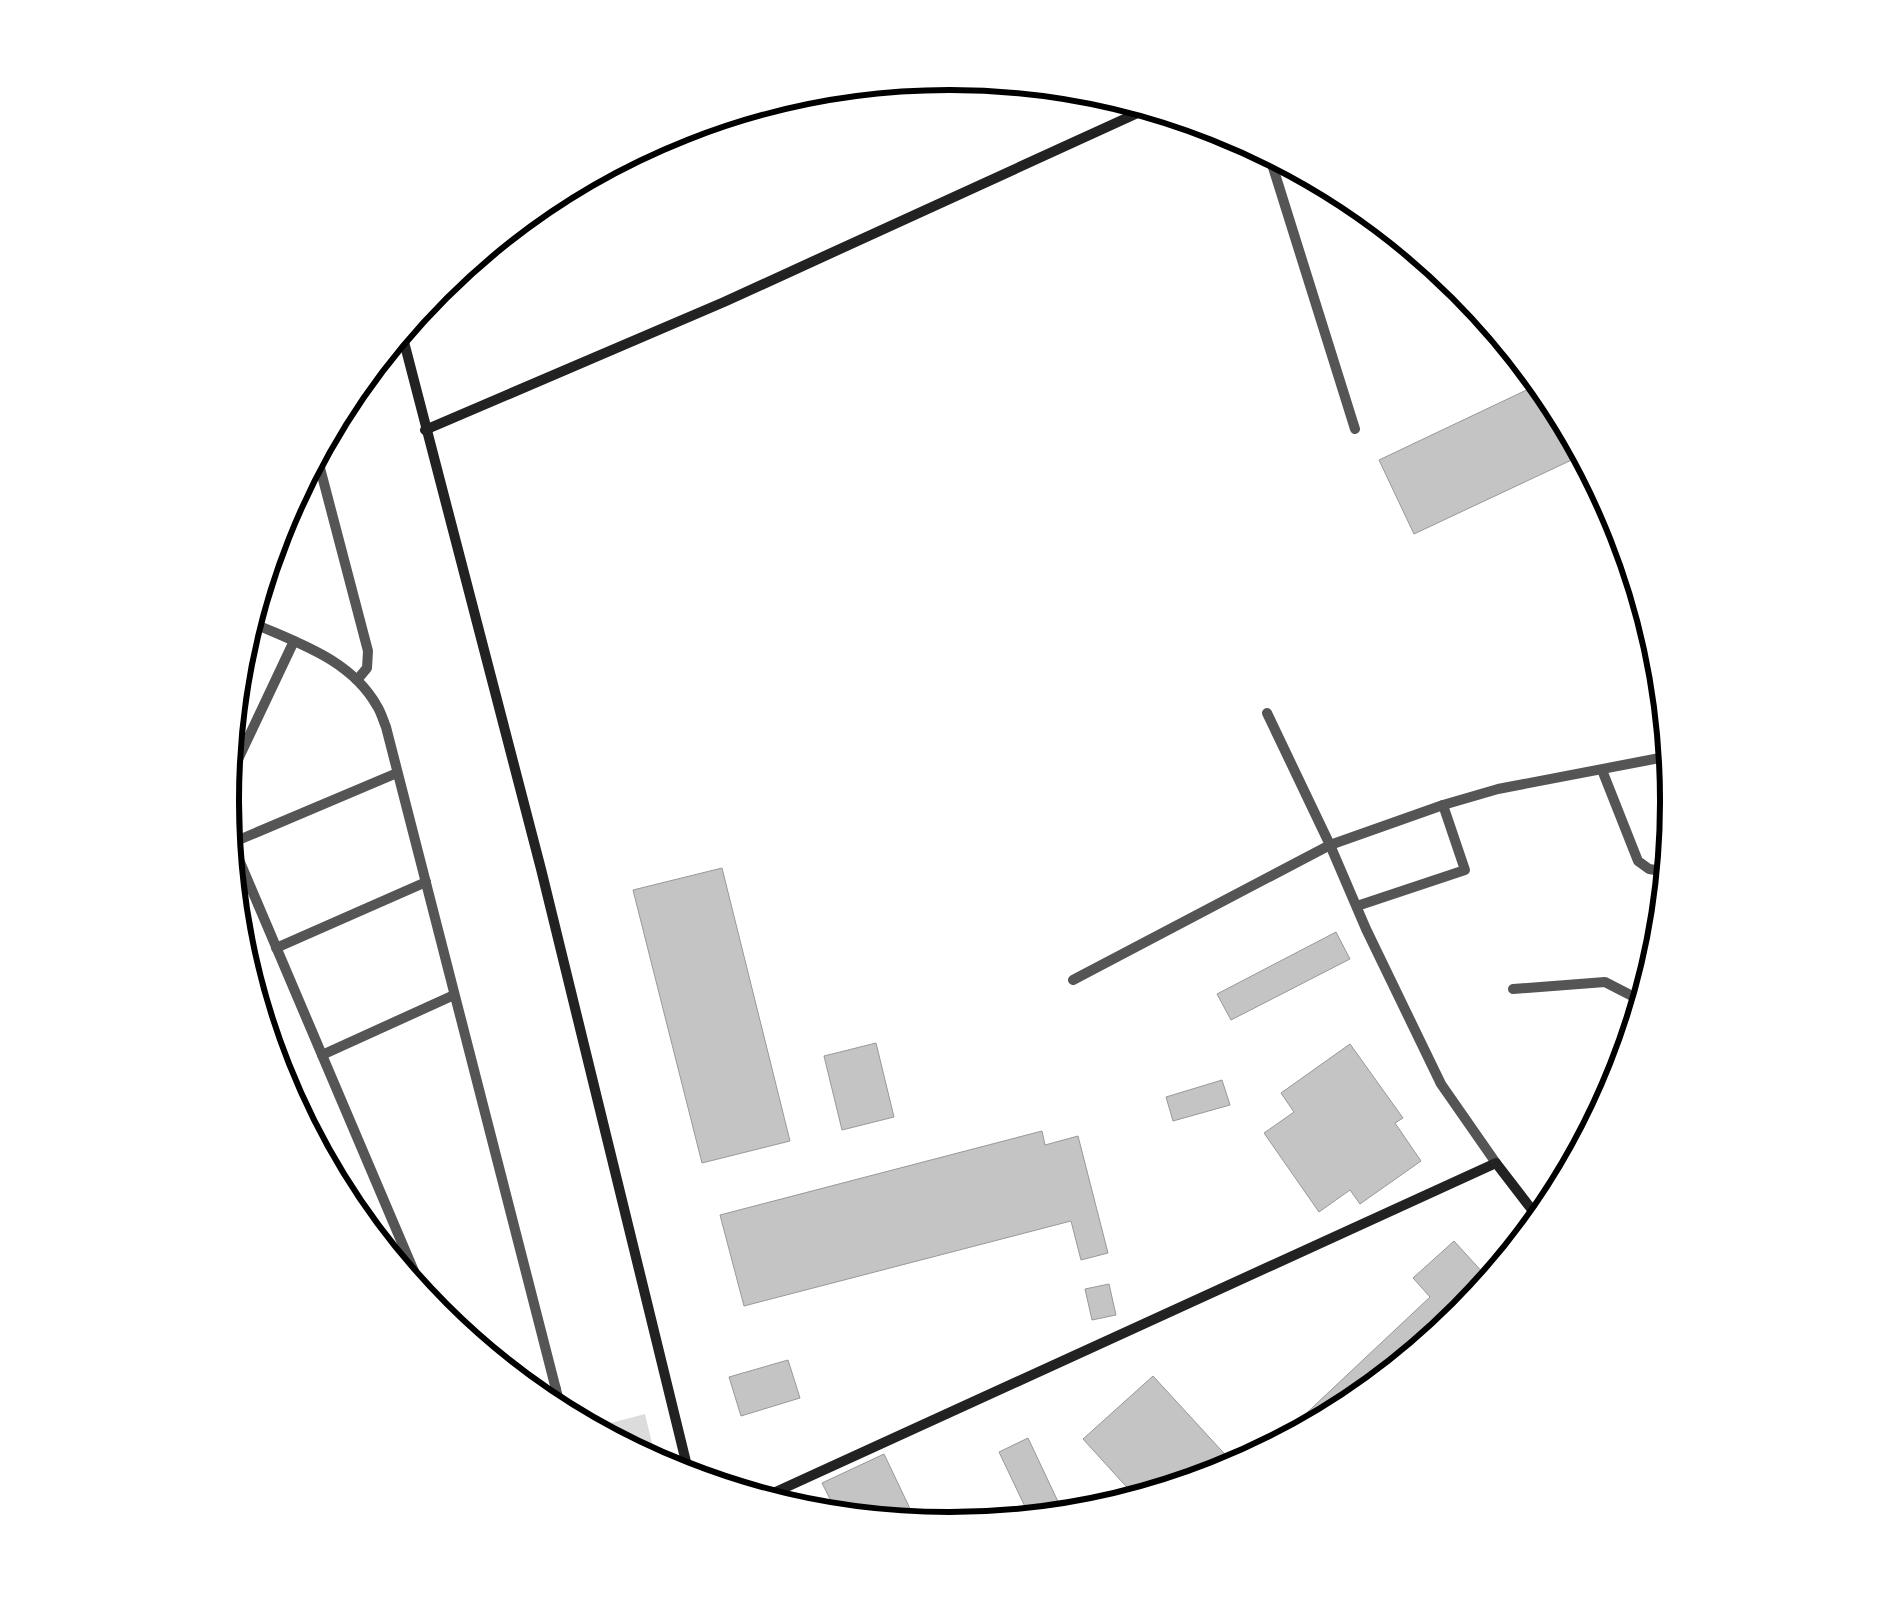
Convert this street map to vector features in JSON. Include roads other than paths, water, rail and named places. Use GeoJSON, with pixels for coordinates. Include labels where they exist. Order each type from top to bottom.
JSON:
{"type":"FeatureCollection","features":[{"type":"Feature","properties":{"kind":"street"},"geometry":{"type":"LineString","coordinates":[[425,430],[724,302],[1135,114]]}},
{"type":"Feature","properties":{"kind":"street"},"geometry":{"type":"LineString","coordinates":[[1273,168],[1355,429]]}},
{"type":"Feature","properties":{"kind":"street"},"geometry":{"type":"LineString","coordinates":[[404,345],[541,869],[686,1461]]}},
{"type":"Feature","properties":{"kind":"street"},"geometry":{"type":"LineString","coordinates":[[321,470],[368,651],[367,668],[357,680]]}},
{"type":"Feature","properties":{"kind":"street"},"geometry":{"type":"LineString","coordinates":[[261,626],[336,662],[357,680],[378,707],[386,727],[557,1394]]}},
{"type":"Feature","properties":{"kind":"street"},"geometry":{"type":"LineString","coordinates":[[240,755],[294,641]]}},
{"type":"Feature","properties":{"kind":"street"},"geometry":{"type":"LineString","coordinates":[[1267,713],[1441,1084],[1496,1163],[1532,1209]]}},
{"type":"Feature","properties":{"kind":"street"},"geometry":{"type":"LineString","coordinates":[[1073,980],[1330,845],[1443,805],[1498,789],[1659,758]]}},
{"type":"Feature","properties":{"kind":"street"},"geometry":{"type":"LineString","coordinates":[[1602,770],[1638,861],[1649,869],[1657,870]]}},
{"type":"Feature","properties":{"kind":"street"},"geometry":{"type":"LineString","coordinates":[[240,840],[397,773]]}},
{"type":"Feature","properties":{"kind":"street"},"geometry":{"type":"LineString","coordinates":[[1356,906],[1465,870],[1443,805]]}},
{"type":"Feature","properties":{"kind":"street"},"geometry":{"type":"LineString","coordinates":[[242,867],[412,1266]]}},
{"type":"Feature","properties":{"kind":"street"},"geometry":{"type":"LineString","coordinates":[[276,948],[426,882]]}},
{"type":"Feature","properties":{"kind":"street"},"geometry":{"type":"LineString","coordinates":[[1513,988],[1605,982],[1633,996]]}},
{"type":"Feature","properties":{"kind":"street"},"geometry":{"type":"LineString","coordinates":[[322,1055],[454,995]]}},
{"type":"Feature","properties":{"kind":"street"},"geometry":{"type":"LineString","coordinates":[[778,1491],[1496,1163]]}},
{"type":"Feature","properties":{"kind":"street"},"geometry":{"type":"LineString","coordinates":[[552,1391],[556,1389]]}}]}
